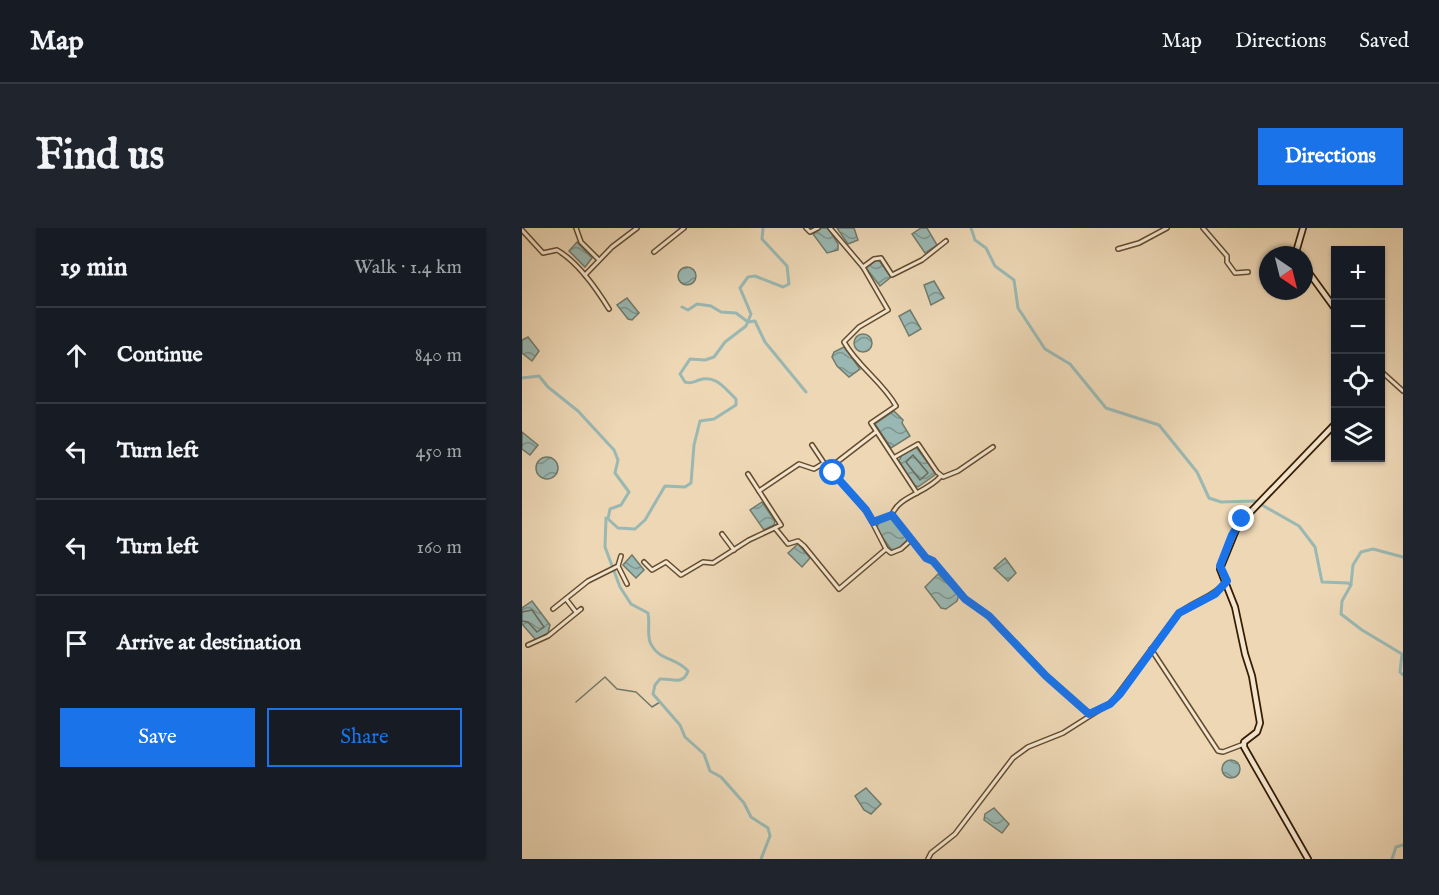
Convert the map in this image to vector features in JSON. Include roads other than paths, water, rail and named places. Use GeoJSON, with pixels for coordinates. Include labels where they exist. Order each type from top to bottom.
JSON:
{"type":"FeatureCollection","features":[{"type":"Feature","properties":{"kind":"main road"},"geometry":{"type":"LineString","coordinates":[[1298,246],[1303,228]]}},
{"type":"Feature","properties":{"kind":"main road"},"geometry":{"type":"LineString","coordinates":[[1313,279],[1331,304]]}},
{"type":"Feature","properties":{"kind":"main road"},"geometry":{"type":"LineString","coordinates":[[1308,859],[1290,832],[1244,744],[1257,732],[1260,723],[1252,676],[1225,579],[1220,571],[1232,535],[1331,427]]}},
{"type":"Feature","properties":{"kind":"street"},"geometry":{"type":"LineString","coordinates":[[576,228],[581,242],[599,260]]}},
{"type":"Feature","properties":{"kind":"street"},"geometry":{"type":"LineString","coordinates":[[584,275],[637,228]]}},
{"type":"Feature","properties":{"kind":"street"},"geometry":{"type":"LineString","coordinates":[[654,252],[684,228]]}},
{"type":"Feature","properties":{"kind":"street"},"geometry":{"type":"LineString","coordinates":[[806,228],[810,232],[818,228]]}},
{"type":"Feature","properties":{"kind":"street"},"geometry":{"type":"LineString","coordinates":[[830,228],[863,267],[888,310],[859,327],[844,342],[861,365],[880,382],[896,406],[871,423],[896,457],[917,493]]}},
{"type":"Feature","properties":{"kind":"street"},"geometry":{"type":"LineString","coordinates":[[1118,249],[1139,243],[1167,228]]}},
{"type":"Feature","properties":{"kind":"street"},"geometry":{"type":"LineString","coordinates":[[1203,228],[1227,256],[1227,262],[1235,273],[1248,272]]}},
{"type":"Feature","properties":{"kind":"street"},"geometry":{"type":"LineString","coordinates":[[524,230],[543,253],[559,251],[584,275],[609,309]]}},
{"type":"Feature","properties":{"kind":"street"},"geometry":{"type":"LineString","coordinates":[[863,267],[874,259],[881,258],[892,275],[922,260],[946,241]]}},
{"type":"Feature","properties":{"kind":"street"},"geometry":{"type":"LineString","coordinates":[[1385,376],[1403,391]]}},
{"type":"Feature","properties":{"kind":"street"},"geometry":{"type":"LineString","coordinates":[[828,468],[876,432]]}},
{"type":"Feature","properties":{"kind":"street"},"geometry":{"type":"LineString","coordinates":[[896,457],[918,444],[941,476]]}},
{"type":"Feature","properties":{"kind":"street"},"geometry":{"type":"LineString","coordinates":[[812,445],[828,468],[866,510],[886,549],[891,553],[898,551],[912,539]]}},
{"type":"Feature","properties":{"kind":"street"},"geometry":{"type":"LineString","coordinates":[[873,522],[892,515],[905,499],[932,486],[941,476],[948,476],[958,471],[993,447]]}},
{"type":"Feature","properties":{"kind":"street"},"geometry":{"type":"LineString","coordinates":[[759,491],[799,464],[814,469],[824,463]]}},
{"type":"Feature","properties":{"kind":"street"},"geometry":{"type":"LineString","coordinates":[[644,562],[651,570],[668,563],[681,575],[703,562],[709,565],[782,525],[748,474]]}},
{"type":"Feature","properties":{"kind":"street"},"geometry":{"type":"LineString","coordinates":[[892,515],[965,599],[989,616],[1046,676],[1089,714]]}},
{"type":"Feature","properties":{"kind":"street"},"geometry":{"type":"LineString","coordinates":[[775,528],[788,544],[798,542],[804,546],[839,589],[886,549]]}},
{"type":"Feature","properties":{"kind":"street"},"geometry":{"type":"LineString","coordinates":[[722,534],[734,550]]}},
{"type":"Feature","properties":{"kind":"street"},"geometry":{"type":"LineString","coordinates":[[617,566],[621,556]]}},
{"type":"Feature","properties":{"kind":"street"},"geometry":{"type":"LineString","coordinates":[[553,609],[588,581],[617,566]]}},
{"type":"Feature","properties":{"kind":"street"},"geometry":{"type":"LineString","coordinates":[[617,566],[627,584]]}},
{"type":"Feature","properties":{"kind":"street"},"geometry":{"type":"LineString","coordinates":[[927,859],[931,853],[955,834],[1013,758],[1028,747],[1071,728],[1117,697],[1179,613],[1215,594],[1225,579]]}},
{"type":"Feature","properties":{"kind":"street"},"geometry":{"type":"LineString","coordinates":[[565,599],[576,612]]}},
{"type":"Feature","properties":{"kind":"street"},"geometry":{"type":"LineString","coordinates":[[528,645],[548,636],[581,609]]}},
{"type":"Feature","properties":{"kind":"street"},"geometry":{"type":"LineString","coordinates":[[1151,649],[1217,750],[1223,752],[1244,744]]}},
{"type":"Feature","properties":{"kind":"water"},"geometry":{"type":"Polygon","coordinates":[[[821,228],[828,228],[838,244],[838,250],[827,253],[813,234],[821,228]]]}},
{"type":"Feature","properties":{"kind":"water"},"geometry":{"type":"Polygon","coordinates":[[[837,228],[854,228],[858,240],[848,244],[837,228]]]}},
{"type":"Feature","properties":{"kind":"water"},"geometry":{"type":"Polygon","coordinates":[[[921,228],[927,228],[937,245],[925,253],[912,234],[921,228]]]}},
{"type":"Feature","properties":{"kind":"water"},"geometry":{"type":"Polygon","coordinates":[[[577,242],[592,258],[585,267],[569,251],[577,242]]]}},
{"type":"Feature","properties":{"kind":"water"},"geometry":{"type":"Polygon","coordinates":[[[878,259],[891,277],[880,286],[866,268],[878,259]]]}},
{"type":"Feature","properties":{"kind":"water"},"geometry":{"type":"Polygon","coordinates":[[[687,267],[693,270],[696,276],[693,282],[687,285],[681,282],[678,276],[681,270],[687,267]]]}},
{"type":"Feature","properties":{"kind":"water"},"geometry":{"type":"Polygon","coordinates":[[[934,281],[944,298],[931,305],[924,285],[934,281]]]}},
{"type":"Feature","properties":{"kind":"water"},"geometry":{"type":"Polygon","coordinates":[[[627,298],[639,313],[632,320],[628,319],[617,305],[627,298]]]}},
{"type":"Feature","properties":{"kind":"water"},"geometry":{"type":"Polygon","coordinates":[[[910,310],[921,329],[909,336],[899,316],[910,310]]]}},
{"type":"Feature","properties":{"kind":"water"},"geometry":{"type":"Polygon","coordinates":[[[863,334],[871,339],[872,343],[867,351],[863,352],[855,347],[854,343],[859,335],[863,334]]]}},
{"type":"Feature","properties":{"kind":"water"},"geometry":{"type":"Polygon","coordinates":[[[528,337],[539,351],[532,361],[522,353],[522,340],[528,337]]]}},
{"type":"Feature","properties":{"kind":"water"},"geometry":{"type":"Polygon","coordinates":[[[844,347],[860,369],[849,377],[837,366],[832,357],[834,352],[844,347]]]}},
{"type":"Feature","properties":{"kind":"water"},"geometry":{"type":"Polygon","coordinates":[[[894,411],[903,420],[902,423],[910,436],[891,448],[875,424],[894,411]]]}},
{"type":"Feature","properties":{"kind":"water"},"geometry":{"type":"Polygon","coordinates":[[[522,432],[538,445],[530,455],[522,449],[522,432]]]}},
{"type":"Feature","properties":{"kind":"water"},"geometry":{"type":"Polygon","coordinates":[[[916,447],[936,474],[918,487],[914,485],[899,461],[902,455],[916,447]]]}},
{"type":"Feature","properties":{"kind":"water"},"geometry":{"type":"Polygon","coordinates":[[[547,457],[555,460],[558,468],[555,476],[547,479],[539,476],[536,468],[539,460],[547,457]]]}},
{"type":"Feature","properties":{"kind":"water"},"geometry":{"type":"Polygon","coordinates":[[[762,502],[775,521],[774,525],[764,530],[750,510],[762,502]]]}},
{"type":"Feature","properties":{"kind":"water"},"geometry":{"type":"Polygon","coordinates":[[[891,518],[908,539],[901,547],[892,551],[876,528],[879,523],[891,518]]]}},
{"type":"Feature","properties":{"kind":"water"},"geometry":{"type":"Polygon","coordinates":[[[798,544],[810,558],[802,567],[788,553],[798,544]]]}},
{"type":"Feature","properties":{"kind":"water"},"geometry":{"type":"Polygon","coordinates":[[[632,555],[644,570],[636,578],[623,565],[632,555]]]}},
{"type":"Feature","properties":{"kind":"water"},"geometry":{"type":"Polygon","coordinates":[[[1005,558],[1016,573],[1008,581],[994,568],[1005,558]]]}},
{"type":"Feature","properties":{"kind":"water"},"geometry":{"type":"Polygon","coordinates":[[[938,574],[959,595],[957,601],[946,609],[941,608],[925,587],[938,574]]]}},
{"type":"Feature","properties":{"kind":"water"},"geometry":{"type":"Polygon","coordinates":[[[532,601],[550,625],[548,633],[536,640],[522,624],[522,608],[532,601]]]}},
{"type":"Feature","properties":{"kind":"water"},"geometry":{"type":"Polygon","coordinates":[[[1231,760],[1237,763],[1240,769],[1237,775],[1231,778],[1225,775],[1222,769],[1225,763],[1231,760]]]}},
{"type":"Feature","properties":{"kind":"water"},"geometry":{"type":"Polygon","coordinates":[[[866,788],[881,804],[871,814],[864,810],[855,796],[866,788]]]}},
{"type":"Feature","properties":{"kind":"water"},"geometry":{"type":"Polygon","coordinates":[[[994,808],[1009,824],[1002,833],[984,820],[985,814],[994,808]]]}},
{"type":"Feature","properties":{"kind":"waterway"},"geometry":{"type":"LineString","coordinates":[[522,378],[539,376],[548,387],[578,411],[614,450],[618,460],[615,473],[629,492],[621,505],[610,509],[608,519],[618,528],[635,529],[645,520],[665,486],[685,487],[691,483],[694,445],[700,421],[714,419],[736,405],[736,399],[715,381],[705,379],[687,383],[680,374],[690,359],[705,360],[714,357],[725,342],[746,326],[751,314],[740,288],[748,277],[755,276],[783,287],[789,284],[787,266],[762,239],[763,228]]}},
{"type":"Feature","properties":{"kind":"waterway"},"geometry":{"type":"LineString","coordinates":[[971,228],[975,240],[986,248],[995,266],[1014,280],[1018,308],[1045,349],[1070,364],[1106,408],[1159,425],[1197,472],[1209,498],[1221,502],[1255,501],[1299,526],[1315,547],[1322,582],[1351,585],[1342,601],[1341,614],[1362,630],[1402,654],[1400,672],[1403,675]]}},
{"type":"Feature","properties":{"kind":"waterway"},"geometry":{"type":"LineString","coordinates":[[682,307],[688,310],[697,304],[711,306],[721,312],[736,313],[748,322],[755,321],[765,342],[806,392]]}},
{"type":"Feature","properties":{"kind":"waterway"},"geometry":{"type":"LineString","coordinates":[[606,518],[605,547],[620,587],[631,604],[648,613],[649,639],[653,648],[688,671],[686,676],[680,680],[660,679],[655,685],[653,694],[680,725],[685,737],[704,754],[710,771],[721,777],[744,803],[751,817],[768,828],[770,836],[761,859]]}},
{"type":"Feature","properties":{"kind":"waterway"},"geometry":{"type":"LineString","coordinates":[[1351,584],[1353,565],[1361,552],[1373,549],[1403,557]]}},
{"type":"Feature","properties":{"kind":"waterway"},"geometry":{"type":"LineString","coordinates":[[576,702],[605,677],[617,689],[636,692],[652,707],[660,702]]}},
{"type":"Feature","properties":{"kind":"waterway"},"geometry":{"type":"LineString","coordinates":[[1392,859],[1396,847],[1403,845]]}}]}
